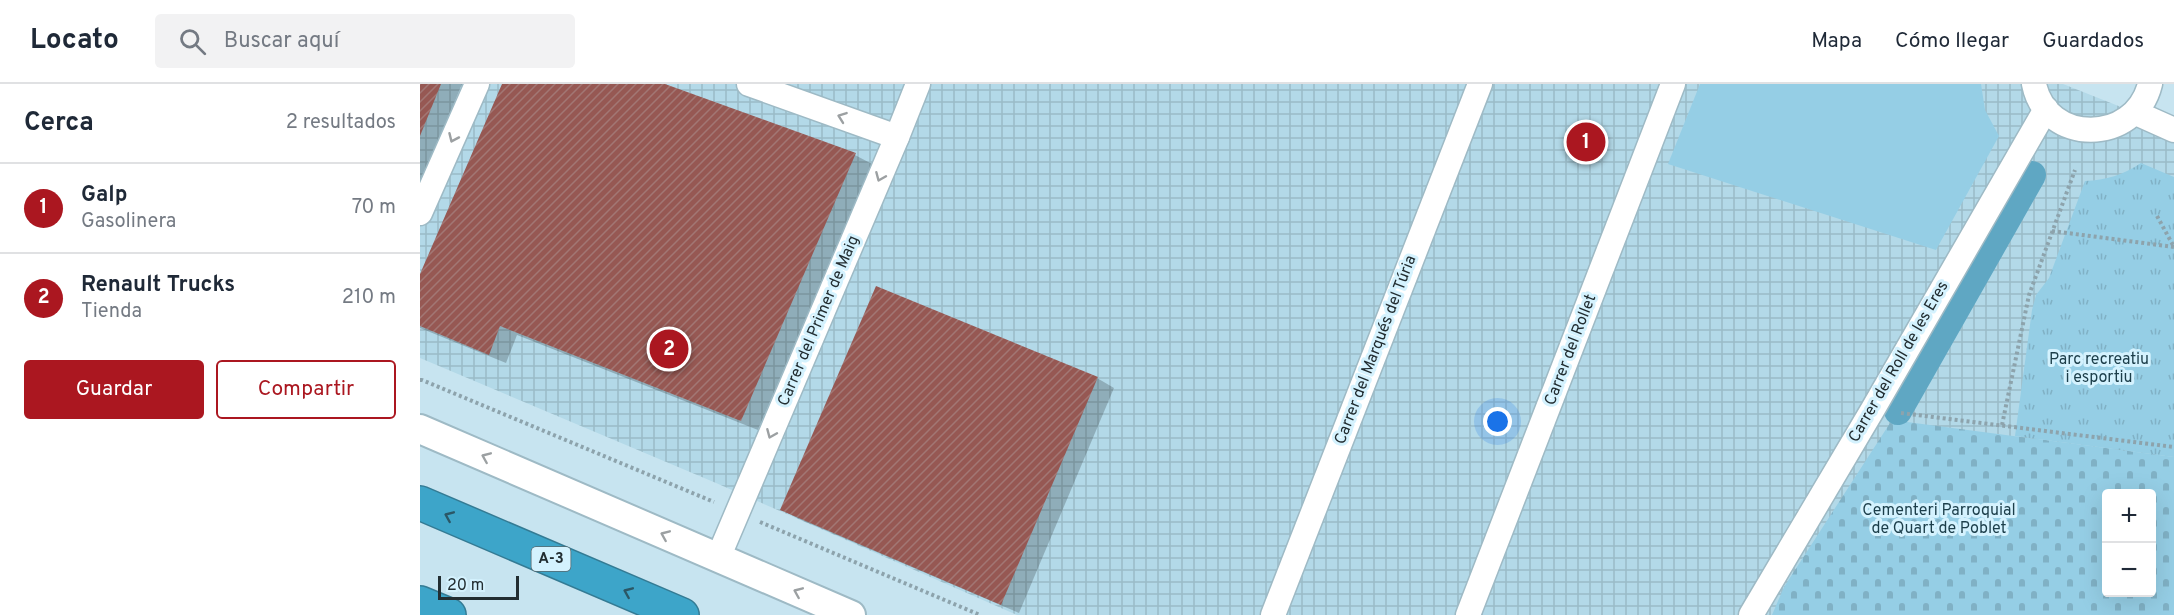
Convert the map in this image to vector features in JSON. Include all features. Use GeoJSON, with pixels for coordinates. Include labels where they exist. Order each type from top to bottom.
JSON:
{"type":"FeatureCollection","features":[{"type":"Feature","properties":{"kind":"highway","name":"A-3"},"geometry":{"type":"LineString","coordinates":[[420,503],[682,615]]}},
{"type":"Feature","properties":{"kind":"highway"},"geometry":{"type":"LineString","coordinates":[[420,603],[449,615]]}},
{"type":"Feature","properties":{"kind":"street"},"geometry":{"type":"LineString","coordinates":[[420,213],[477,84]]}},
{"type":"Feature","properties":{"kind":"street"},"geometry":{"type":"LineString","coordinates":[[749,84],[897,137]]}},
{"type":"Feature","properties":{"kind":"street","name":"Carrer del Primer de Maig"},"geometry":{"type":"LineString","coordinates":[[718,558],[918,84]]}},
{"type":"Feature","properties":{"kind":"street","name":"Carrer del Marqués del Túria"},"geometry":{"type":"LineString","coordinates":[[1273,615],[1480,84]]}},
{"type":"Feature","properties":{"kind":"street","name":"Carrer del Rollet"},"geometry":{"type":"LineString","coordinates":[[1468,615],[1673,84]]}},
{"type":"Feature","properties":{"kind":"street"},"geometry":{"type":"LineString","coordinates":[[2034,84],[2046,109],[2062,122],[2081,130],[2102,130],[2118,125],[2136,113],[2148,95],[2151,84]]}},
{"type":"Feature","properties":{"kind":"street","name":"Carrer del Roll de les Eres"},"geometry":{"type":"LineString","coordinates":[[1751,615],[1873,410],[2046,109]]}},
{"type":"Feature","properties":{"kind":"street"},"geometry":{"type":"LineString","coordinates":[[2136,113],[2174,130]]}},
{"type":"Feature","properties":{"kind":"street"},"geometry":{"type":"LineString","coordinates":[[420,429],[851,615]]}},
{"type":"Feature","properties":{"kind":"path"},"geometry":{"type":"LineString","coordinates":[[2002,425],[2029,294],[2075,170]]}},
{"type":"Feature","properties":{"kind":"path"},"geometry":{"type":"LineString","coordinates":[[2157,216],[2174,247]]}},
{"type":"Feature","properties":{"kind":"path"},"geometry":{"type":"LineString","coordinates":[[2052,231],[2174,247]]}},
{"type":"Feature","properties":{"kind":"path"},"geometry":{"type":"LineString","coordinates":[[420,380],[715,503]]}},
{"type":"Feature","properties":{"kind":"path"},"geometry":{"type":"LineString","coordinates":[[1873,410],[2174,447]]}},
{"type":"Feature","properties":{"kind":"path"},"geometry":{"type":"LineString","coordinates":[[763,523],[980,615]]}},
{"type":"Feature","properties":{"kind":"shaded area"},"geometry":{"type":"Polygon","coordinates":[[[420,84],[2063,84],[2174,128],[2174,615],[1017,615],[716,483],[420,358],[420,84]]]}},
{"type":"Feature","properties":{"kind":"green space"},"geometry":{"type":"Polygon","coordinates":[[[1700,84],[1981,84],[1985,110],[1999,136],[1936,250],[1668,164],[1700,84]]]}},
{"type":"Feature","properties":{"kind":"green space","name":"Parc recreatiu i esportiu"},"geometry":{"type":"Polygon","coordinates":[[[2141,163],[2174,177],[2174,457],[2015,436],[2036,295],[2049,278],[2085,181],[2114,176],[2141,163]]]}},
{"type":"Feature","properties":{"kind":"green space","name":"Cementeri Parroquial de Quart de Poblet"},"geometry":{"type":"Polygon","coordinates":[[[1892,420],[2174,457],[2174,615],[1772,615],[1784,587],[1892,420]]]}},
{"type":"Feature","properties":{"kind":"building"},"geometry":{"type":"Polygon","coordinates":[[[420,84],[441,84],[420,136],[420,84]]]}},
{"type":"Feature","properties":{"kind":"building"},"geometry":{"type":"Polygon","coordinates":[[[502,84],[665,84],[856,153],[741,421],[500,326],[489,355],[420,326],[420,274],[502,84]]]}},
{"type":"Feature","properties":{"kind":"building"},"geometry":{"type":"Polygon","coordinates":[[[876,286],[1098,377],[1001,605],[780,510],[876,286]]]}},
{"type":"Feature","properties":{"kind":"waterway"},"geometry":{"type":"LineString","coordinates":[[1898,411],[2032,175]]}},
{"type":"Feature","properties":{"kind":"place","name":"Galp"},"geometry":{"type":"Point","coordinates":[1586,142]}},
{"type":"Feature","properties":{"kind":"place","name":"Renault Trucks"},"geometry":{"type":"Point","coordinates":[669,349]}}]}
